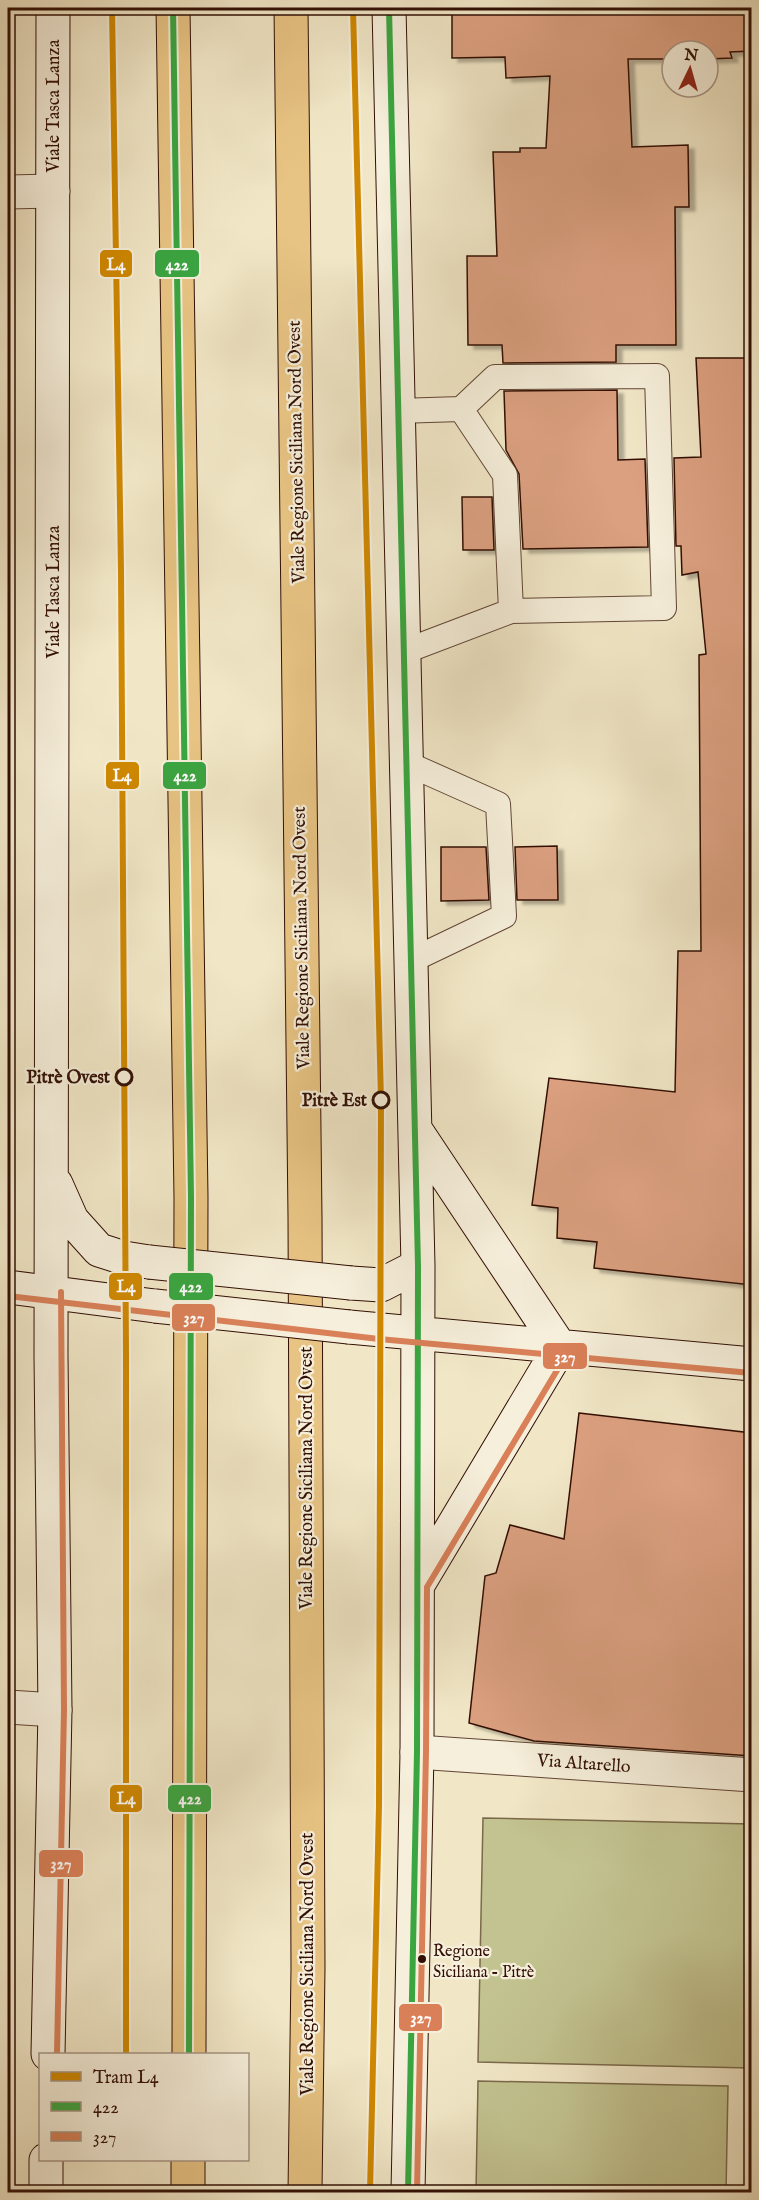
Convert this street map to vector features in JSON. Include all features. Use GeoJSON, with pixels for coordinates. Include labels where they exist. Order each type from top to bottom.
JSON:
{"type":"FeatureCollection","features":[{"type":"Feature","properties":{"kind":"main road"},"geometry":{"type":"LineString","coordinates":[[173,8],[191,1197],[189,2053]]}},
{"type":"Feature","properties":{"kind":"main road","name":"Viale Regione Siciliana Nord Ovest"},"geometry":{"type":"LineString","coordinates":[[291,8],[305,1217],[308,1968],[305,2193]]}},
{"type":"Feature","properties":{"kind":"main road"},"geometry":{"type":"LineString","coordinates":[[188,2161],[188,2193]]}},
{"type":"Feature","properties":{"kind":"street","name":"Viale Tasca Lanza"},"geometry":{"type":"LineString","coordinates":[[52,1177],[53,8]]}},
{"type":"Feature","properties":{"kind":"street"},"geometry":{"type":"LineString","coordinates":[[389,8],[402,652],[418,1266],[417,1752],[408,2193]]}},
{"type":"Feature","properties":{"kind":"street"},"geometry":{"type":"LineString","coordinates":[[8,192],[53,191]]}},
{"type":"Feature","properties":{"kind":"street"},"geometry":{"type":"LineString","coordinates":[[415,1129],[560,1347]]}},
{"type":"Feature","properties":{"kind":"street"},"geometry":{"type":"LineString","coordinates":[[52,1177],[72,1220],[99,1250],[124,1258],[381,1285],[418,1266]]}},
{"type":"Feature","properties":{"kind":"street"},"geometry":{"type":"LineString","coordinates":[[48,2053],[55,1710],[52,1177]]}},
{"type":"Feature","properties":{"kind":"street"},"geometry":{"type":"LineString","coordinates":[[8,1287],[349,1327],[752,1365]]}},
{"type":"Feature","properties":{"kind":"street"},"geometry":{"type":"LineString","coordinates":[[418,1584],[560,1347]]}},
{"type":"Feature","properties":{"kind":"street"},"geometry":{"type":"LineString","coordinates":[[8,1707],[55,1710]]}},
{"type":"Feature","properties":{"kind":"street","name":"Via Altarello"},"geometry":{"type":"LineString","coordinates":[[417,1752],[752,1775]]}},
{"type":"Feature","properties":{"kind":"street"},"geometry":{"type":"LineString","coordinates":[[46,2161],[46,2193]]}},
{"type":"Feature","properties":{"kind":"lane"},"geometry":{"type":"LineString","coordinates":[[397,411],[461,409],[495,377],[657,376],[664,608],[511,611],[402,652]]}},
{"type":"Feature","properties":{"kind":"lane"},"geometry":{"type":"LineString","coordinates":[[461,409],[505,475],[511,611]]}},
{"type":"Feature","properties":{"kind":"lane"},"geometry":{"type":"LineString","coordinates":[[406,763],[498,804],[504,916],[410,961]]}},
{"type":"Feature","properties":{"kind":"green space"},"geometry":{"type":"Polygon","coordinates":[[[483,1818],[751,1824],[751,2068],[478,2062],[483,1818]]]}},
{"type":"Feature","properties":{"kind":"green space"},"geometry":{"type":"Polygon","coordinates":[[[478,2081],[728,2086],[726,2192],[476,2192],[478,2081]]]}},
{"type":"Feature","properties":{"kind":"building"},"geometry":{"type":"Polygon","coordinates":[[[452,8],[752,8],[752,51],[730,52],[732,58],[720,58],[720,39],[660,39],[660,59],[628,59],[632,147],[688,145],[689,207],[675,207],[676,345],[616,345],[616,362],[503,363],[502,345],[468,345],[467,256],[497,256],[493,152],[520,152],[520,148],[546,148],[550,76],[506,78],[505,57],[452,58],[452,8]]]}},
{"type":"Feature","properties":{"kind":"building"},"geometry":{"type":"Polygon","coordinates":[[[696,358],[752,358],[752,1285],[594,1268],[597,1242],[557,1238],[558,1208],[532,1205],[549,1078],[675,1092],[678,951],[701,951],[699,655],[706,654],[698,572],[682,575],[681,546],[676,546],[674,458],[701,457],[696,358]]]}},
{"type":"Feature","properties":{"kind":"building"},"geometry":{"type":"Polygon","coordinates":[[[617,390],[618,460],[645,459],[648,547],[523,549],[519,474],[506,450],[504,391],[617,390]]]}},
{"type":"Feature","properties":{"kind":"building"},"geometry":{"type":"Polygon","coordinates":[[[462,497],[492,497],[494,550],[463,550],[462,497]]]}},
{"type":"Feature","properties":{"kind":"building"},"geometry":{"type":"Polygon","coordinates":[[[557,846],[558,900],[517,900],[515,847],[557,846]]]}},
{"type":"Feature","properties":{"kind":"building"},"geometry":{"type":"Polygon","coordinates":[[[441,847],[486,847],[489,900],[441,901],[441,847]]]}},
{"type":"Feature","properties":{"kind":"building"},"geometry":{"type":"Polygon","coordinates":[[[579,1413],[752,1433],[752,1756],[534,1741],[469,1723],[485,1576],[496,1573],[510,1525],[564,1539],[579,1413]]]}},
{"type":"Feature","properties":{"kind":"tram line","name":"L4"},"geometry":{"type":"LineString","coordinates":[[112,8],[121,570],[126,1353],[126,2053]]}},
{"type":"Feature","properties":{"kind":"tram line","name":"L4"},"geometry":{"type":"LineString","coordinates":[[353,8],[381,1100],[379,1805],[370,2192]]}},
{"type":"Feature","properties":{"kind":"transit line","name":"422"},"geometry":{"type":"LineString","coordinates":[[173,8],[191,1197],[189,2053]]}},
{"type":"Feature","properties":{"kind":"transit line","name":"422"},"geometry":{"type":"LineString","coordinates":[[389,8],[418,1266],[417,1752],[408,2192]]}},
{"type":"Feature","properties":{"kind":"transit line","name":"327"},"geometry":{"type":"LineString","coordinates":[[57,2053],[64,1710],[61,1292]]}},
{"type":"Feature","properties":{"kind":"transit line","name":"327"},"geometry":{"type":"LineString","coordinates":[[8,1296],[379,1339],[751,1373]]}},
{"type":"Feature","properties":{"kind":"transit line","name":"327"},"geometry":{"type":"LineString","coordinates":[[417,2192],[427,1587],[568,1352]]}},
{"type":"Feature","properties":{"kind":"place","name":"Pitrè Ovest"},"geometry":{"type":"Point","coordinates":[124,1077]}},
{"type":"Feature","properties":{"kind":"place","name":"Pitrè Est"},"geometry":{"type":"Point","coordinates":[381,1100]}},
{"type":"Feature","properties":{"kind":"place","name":"Regione Siciliana - Pitrè"},"geometry":{"type":"Point","coordinates":[422,1959]}}]}
